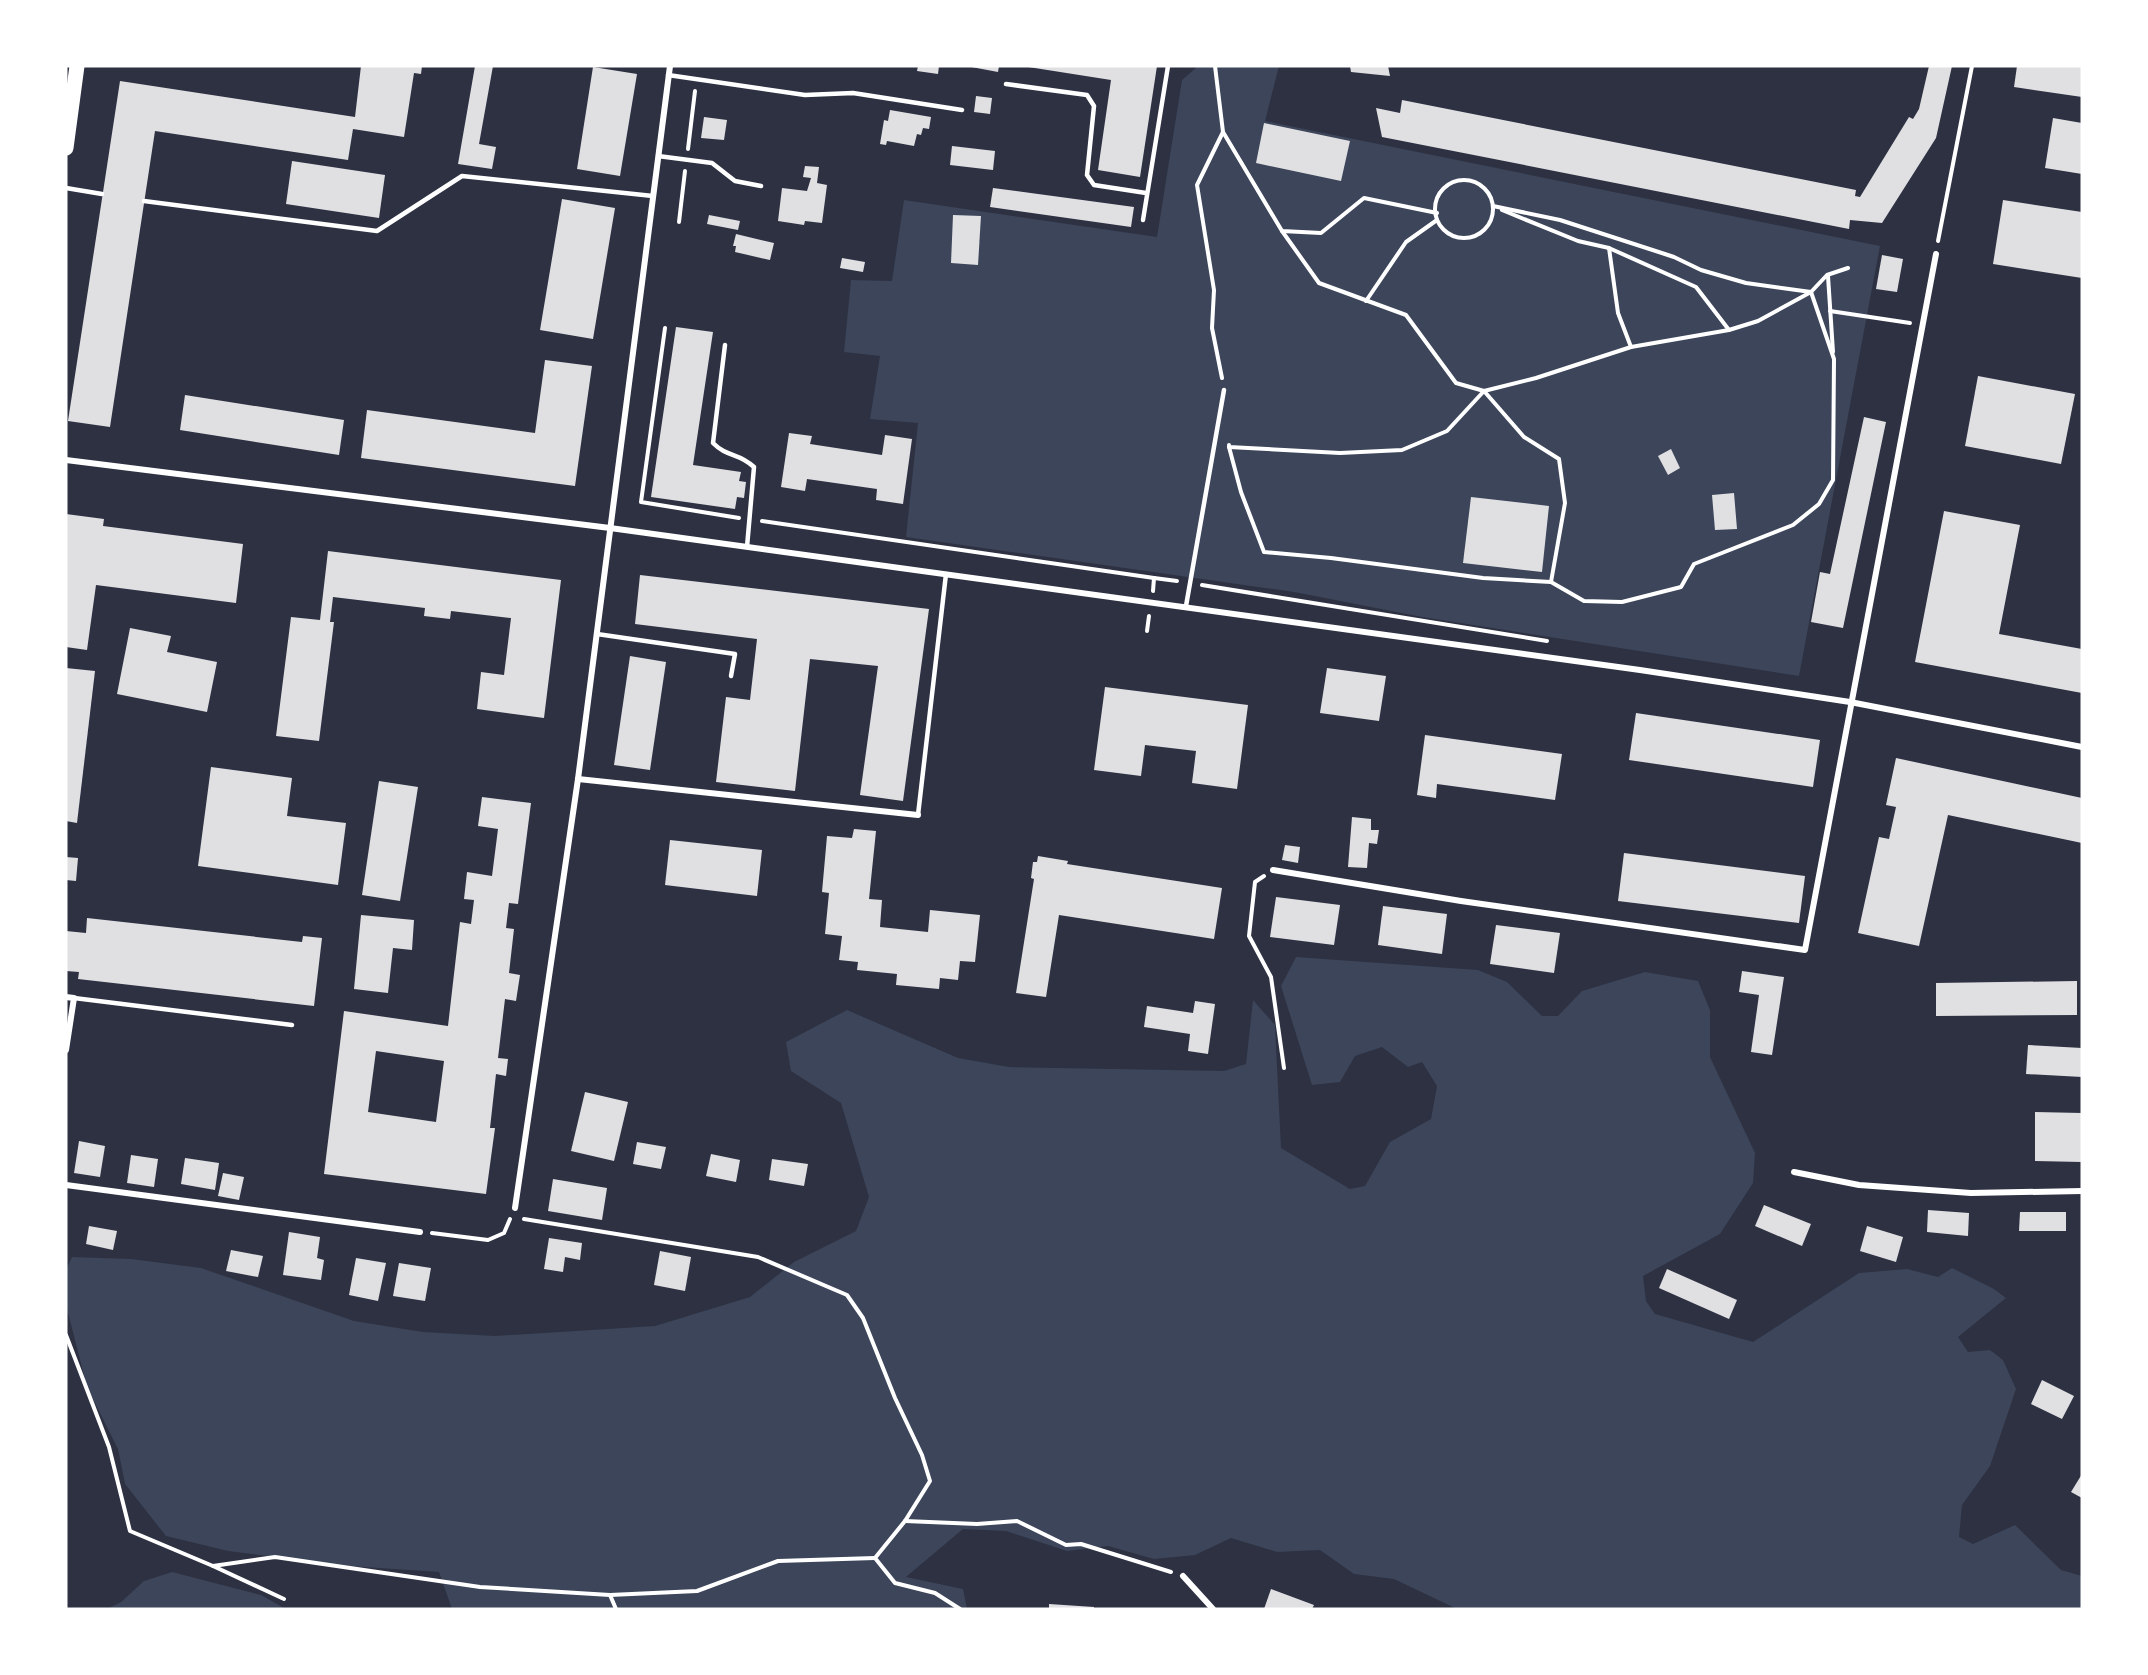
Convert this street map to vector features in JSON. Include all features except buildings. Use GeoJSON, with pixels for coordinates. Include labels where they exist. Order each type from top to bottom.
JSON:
{"type":"FeatureCollection","features":[{"type":"Feature","properties":{"kind":"main road"},"geometry":{"type":"LineString","coordinates":[[66,148],[77,66]]}},
{"type":"Feature","properties":{"kind":"street"},"geometry":{"type":"LineString","coordinates":[[515,1208],[578,778],[670,66]]}},
{"type":"Feature","properties":{"kind":"street"},"geometry":{"type":"LineString","coordinates":[[1273,870],[1461,901],[1805,950],[1936,254]]}},
{"type":"Feature","properties":{"kind":"street"},"geometry":{"type":"LineString","coordinates":[[66,460],[610,528],[1186,606],[1850,702],[2082,747]]}},
{"type":"Feature","properties":{"kind":"street"},"geometry":{"type":"LineString","coordinates":[[578,778],[918,815]]}},
{"type":"Feature","properties":{"kind":"street"},"geometry":{"type":"LineString","coordinates":[[66,997],[74,998],[66,1050]]}},
{"type":"Feature","properties":{"kind":"street"},"geometry":{"type":"LineString","coordinates":[[1794,1172],[1859,1185],[1971,1194],[2082,1191]]}},
{"type":"Feature","properties":{"kind":"street"},"geometry":{"type":"LineString","coordinates":[[66,1185],[420,1232]]}},
{"type":"Feature","properties":{"kind":"street"},"geometry":{"type":"LineString","coordinates":[[1184,1576],[1213,1609]]}},
{"type":"Feature","properties":{"kind":"lane"},"geometry":{"type":"LineString","coordinates":[[1143,220],[1168,66]]}},
{"type":"Feature","properties":{"kind":"lane"},"geometry":{"type":"LineString","coordinates":[[668,75],[805,95],[853,93],[962,110]]}},
{"type":"Feature","properties":{"kind":"lane"},"geometry":{"type":"LineString","coordinates":[[1006,84],[1087,95],[1094,106],[1087,175],[1094,184],[1146,193]]}},
{"type":"Feature","properties":{"kind":"lane"},"geometry":{"type":"LineString","coordinates":[[658,156],[712,163],[735,181],[761,186]]}},
{"type":"Feature","properties":{"kind":"lane"},"geometry":{"type":"LineString","coordinates":[[144,201],[377,231],[462,176],[653,196]]}},
{"type":"Feature","properties":{"kind":"lane"},"geometry":{"type":"LineString","coordinates":[[66,188],[102,194]]}},
{"type":"Feature","properties":{"kind":"lane"},"geometry":{"type":"LineString","coordinates":[[724,345],[713,443],[722,452],[743,456],[754,467],[747,547]]}},
{"type":"Feature","properties":{"kind":"lane"},"geometry":{"type":"LineString","coordinates":[[1186,606],[1224,390]]}},
{"type":"Feature","properties":{"kind":"lane"},"geometry":{"type":"LineString","coordinates":[[918,815],[946,574]]}},
{"type":"Feature","properties":{"kind":"lane"},"geometry":{"type":"LineString","coordinates":[[597,634],[735,654],[731,676]]}},
{"type":"Feature","properties":{"kind":"lane"},"geometry":{"type":"LineString","coordinates":[[74,998],[292,1025]]}},
{"type":"Feature","properties":{"kind":"path"},"geometry":{"type":"LineString","coordinates":[[1215,66],[1223,132],[1282,231],[1319,283],[1406,315],[1456,383],[1484,391],[1536,378],[1631,347],[1729,330],[1758,321],[1811,292],[1827,275],[1848,268]]}},
{"type":"Feature","properties":{"kind":"path"},"geometry":{"type":"LineString","coordinates":[[1936,254],[1972,66]]}},
{"type":"Feature","properties":{"kind":"path"},"geometry":{"type":"LineString","coordinates":[[679,222],[696,79]]}},
{"type":"Feature","properties":{"kind":"path"},"geometry":{"type":"LineString","coordinates":[[1223,132],[1197,185],[1215,290],[1212,328],[1224,390]]}},
{"type":"Feature","properties":{"kind":"path"},"geometry":{"type":"LineString","coordinates":[[1468,179],[1478,183],[1488,192],[1493,206],[1489,224],[1482,231],[1468,237],[1448,233],[1437,220],[1437,213],[1438,196],[1453,181],[1468,179]]}},
{"type":"Feature","properties":{"kind":"path"},"geometry":{"type":"LineString","coordinates":[[1282,231],[1322,233],[1364,198],[1437,213]]}},
{"type":"Feature","properties":{"kind":"path"},"geometry":{"type":"LineString","coordinates":[[1493,206],[1578,241],[1609,248],[1696,286],[1729,330]]}},
{"type":"Feature","properties":{"kind":"path"},"geometry":{"type":"LineString","coordinates":[[1493,206],[1560,220],[1674,257],[1701,270],[1746,283],[1811,292]]}},
{"type":"Feature","properties":{"kind":"path"},"geometry":{"type":"LineString","coordinates":[[1366,301],[1406,242],[1437,220]]}},
{"type":"Feature","properties":{"kind":"path"},"geometry":{"type":"LineString","coordinates":[[1609,248],[1618,313],[1631,347]]}},
{"type":"Feature","properties":{"kind":"path"},"geometry":{"type":"LineString","coordinates":[[1228,436],[1241,492],[1264,552],[1330,558],[1483,578],[1551,582],[1584,601],[1622,602],[1682,587],[1695,564],[1793,525],[1819,504],[1833,480],[1834,359],[1827,275]]}},
{"type":"Feature","properties":{"kind":"path"},"geometry":{"type":"LineString","coordinates":[[1811,292],[1834,359]]}},
{"type":"Feature","properties":{"kind":"path"},"geometry":{"type":"LineString","coordinates":[[1830,312],[1922,325]]}},
{"type":"Feature","properties":{"kind":"path"},"geometry":{"type":"LineString","coordinates":[[665,328],[641,502],[1189,583],[1550,642]]}},
{"type":"Feature","properties":{"kind":"path"},"geometry":{"type":"LineString","coordinates":[[1229,447],[1340,453],[1402,450],[1447,430],[1484,391]]}},
{"type":"Feature","properties":{"kind":"path"},"geometry":{"type":"LineString","coordinates":[[1484,391],[1524,437],[1559,459],[1565,503],[1551,582]]}},
{"type":"Feature","properties":{"kind":"path"},"geometry":{"type":"LineString","coordinates":[[1147,631],[1154,578]]}},
{"type":"Feature","properties":{"kind":"path"},"geometry":{"type":"LineString","coordinates":[[1273,870],[1255,882],[1249,936],[1271,977],[1284,1068]]}},
{"type":"Feature","properties":{"kind":"path"},"geometry":{"type":"LineString","coordinates":[[420,1232],[488,1240],[504,1233],[515,1208]]}},
{"type":"Feature","properties":{"kind":"path"},"geometry":{"type":"LineString","coordinates":[[213,1566],[275,1557],[480,1587],[610,1595],[697,1591],[778,1561],[875,1558],[905,1521],[930,1481],[922,1455],[895,1398],[864,1318],[848,1295],[758,1257],[511,1217]]}},
{"type":"Feature","properties":{"kind":"path"},"geometry":{"type":"LineString","coordinates":[[66,1335],[109,1447],[130,1531],[284,1599]]}},
{"type":"Feature","properties":{"kind":"path"},"geometry":{"type":"LineString","coordinates":[[905,1521],[977,1524],[1017,1521],[1066,1545],[1081,1544],[1184,1576]]}},
{"type":"Feature","properties":{"kind":"path"},"geometry":{"type":"LineString","coordinates":[[875,1558],[895,1583],[935,1593],[960,1609]]}},
{"type":"Feature","properties":{"kind":"path"},"geometry":{"type":"LineString","coordinates":[[610,1595],[616,1609]]}},
{"type":"Feature","properties":{"kind":"shaded area"},"geometry":{"type":"Polygon","coordinates":[[[1198,66],[1279,66],[1265,121],[1880,246],[1799,676],[1422,617],[1294,592],[906,537],[918,423],[870,419],[880,356],[844,352],[851,280],[892,281],[904,200],[1157,237],[1182,80],[1198,66]]]}},
{"type":"Feature","properties":{"kind":"shaded area"},"geometry":{"type":"Polygon","coordinates":[[[1296,957],[1478,970],[1507,982],[1542,1016],[1558,1016],[1582,991],[1645,972],[1698,981],[1710,1010],[1710,1057],[1755,1153],[1753,1183],[1720,1234],[1643,1276],[1646,1301],[1655,1314],[1753,1342],[1859,1273],[1907,1269],[1938,1277],[1952,1268],[1994,1289],[2006,1298],[1958,1337],[1968,1352],[1990,1350],[2003,1360],[2016,1389],[1990,1466],[1962,1505],[1959,1537],[1973,1544],[2015,1525],[2061,1570],[2082,1576],[2082,1609],[1457,1609],[1394,1579],[1354,1574],[1320,1550],[1277,1552],[1231,1538],[1195,1555],[1154,1559],[1108,1546],[1067,1551],[1006,1531],[963,1529],[906,1577],[963,1589],[967,1609],[452,1609],[439,1572],[349,1566],[228,1551],[166,1536],[125,1484],[118,1449],[87,1387],[66,1305],[66,1270],[72,1257],[131,1259],[201,1268],[354,1321],[423,1332],[495,1336],[655,1326],[750,1297],[794,1262],[856,1231],[869,1197],[841,1103],[791,1071],[786,1042],[847,1010],[958,1058],[1009,1067],[1224,1071],[1246,1064],[1253,1000],[1275,1025],[1281,1148],[1350,1189],[1365,1186],[1390,1142],[1431,1119],[1437,1086],[1422,1062],[1408,1067],[1382,1047],[1355,1056],[1340,1082],[1312,1085],[1281,986],[1296,957]]]}},
{"type":"Feature","properties":{"kind":"shaded area"},"geometry":{"type":"Polygon","coordinates":[[[172,1572],[261,1595],[286,1609],[107,1609],[121,1602],[144,1581],[172,1572]]]}}]}
